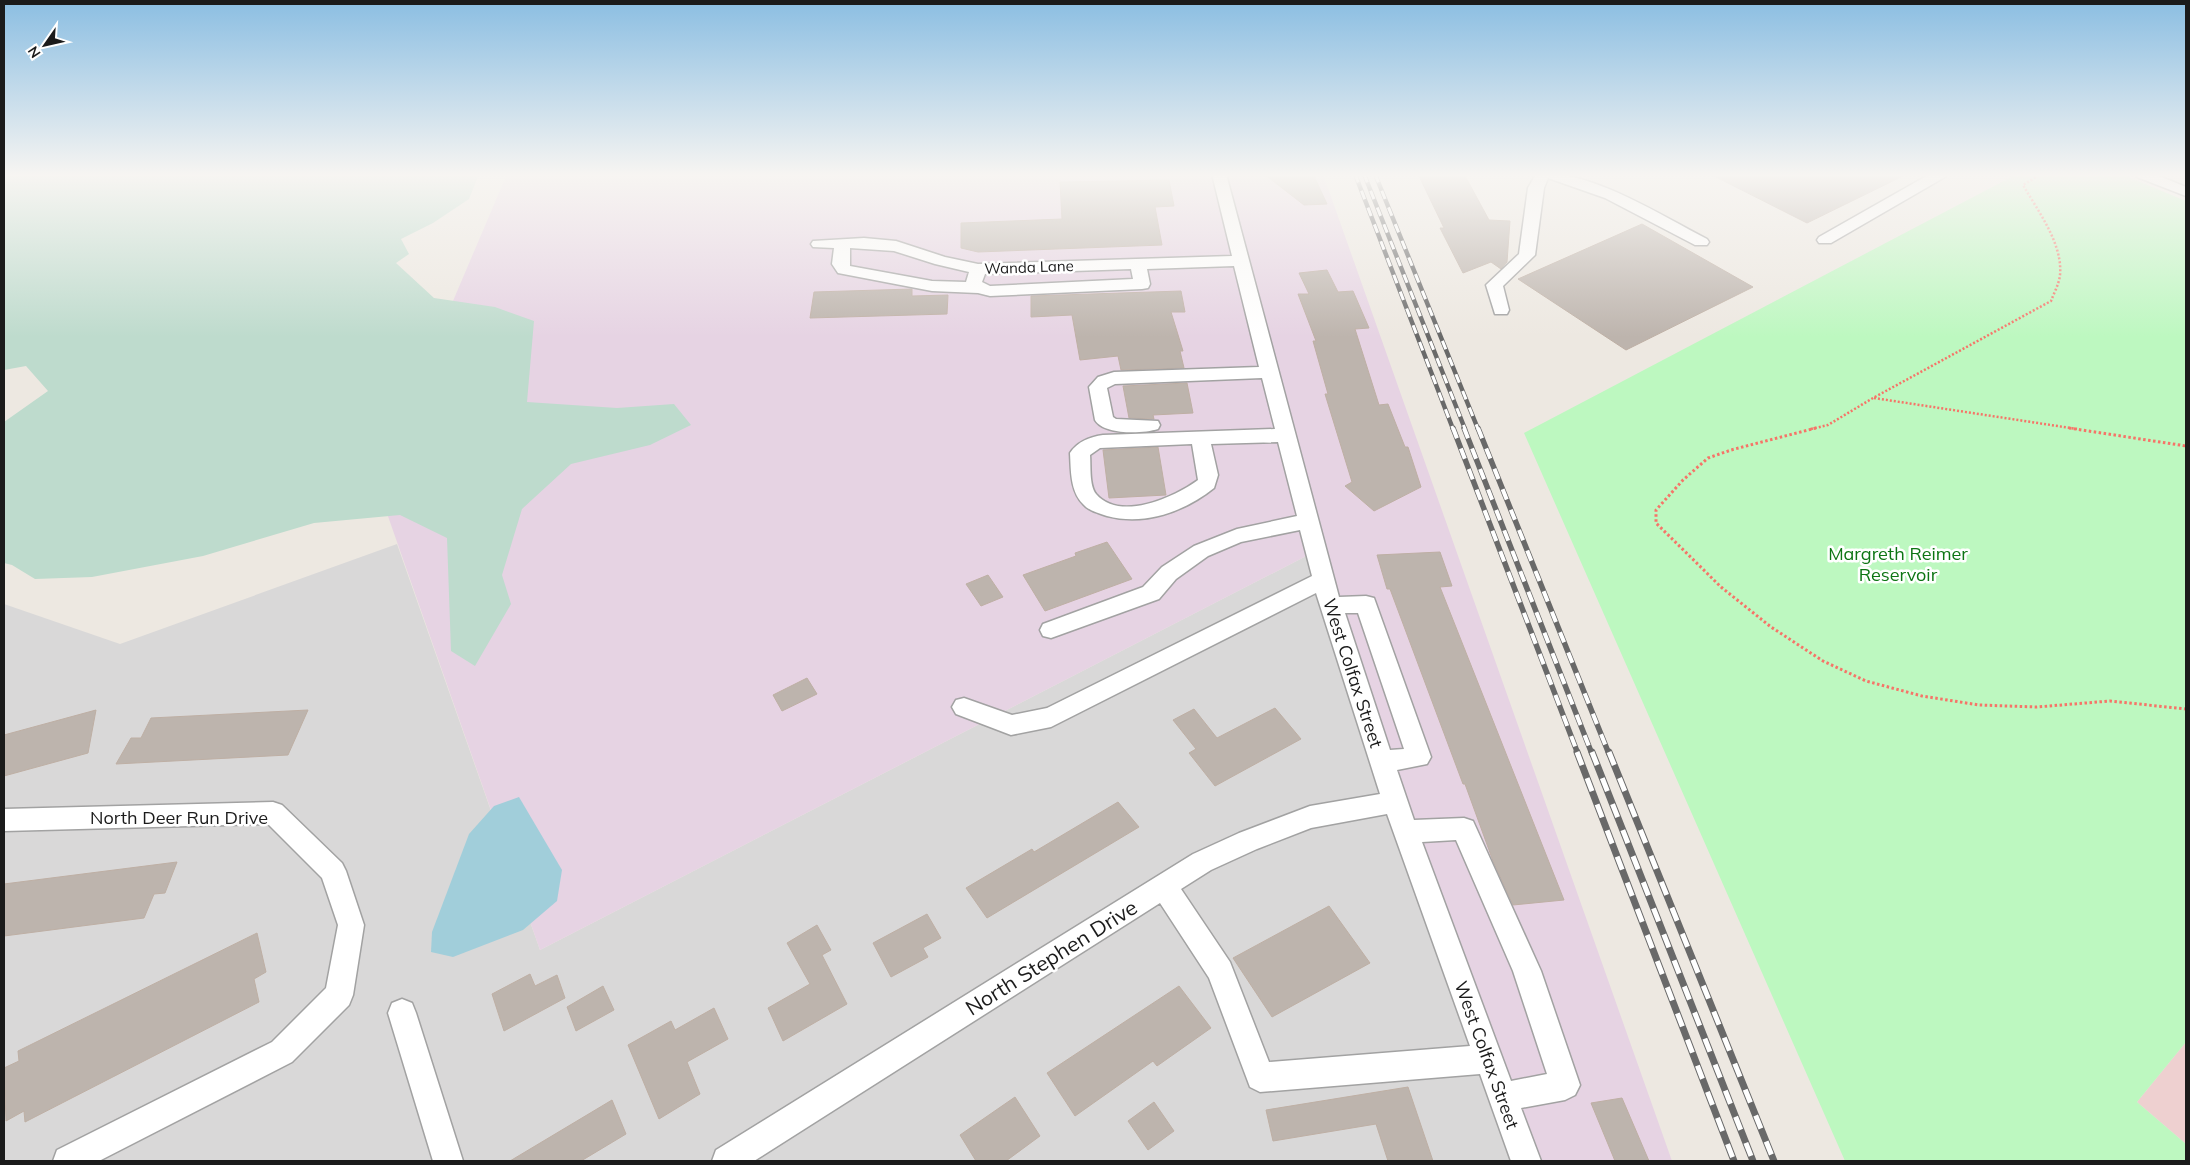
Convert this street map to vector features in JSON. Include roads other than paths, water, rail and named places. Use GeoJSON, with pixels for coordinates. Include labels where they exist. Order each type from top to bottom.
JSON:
{"type":"FeatureCollection","features":[{"type":"Feature","properties":{"kind":"street","name":"West Colfax Street"},"geometry":{"type":"LineString","coordinates":[[1234,228],[1308,522],[1332,606],[1395,802],[1526,1161]]}},
{"type":"Feature","properties":{"kind":"street"},"geometry":{"type":"LineString","coordinates":[[1501,310],[1494,285],[1527,255],[1531,228]]}},
{"type":"Feature","properties":{"kind":"street"},"geometry":{"type":"LineString","coordinates":[[1675,228],[1701,242]]}},
{"type":"Feature","properties":{"kind":"street"},"geometry":{"type":"LineString","coordinates":[[1825,240],[1845,228]]}},
{"type":"Feature","properties":{"kind":"street"},"geometry":{"type":"LineString","coordinates":[[843,243],[840,264],[844,270],[932,286],[979,288],[990,291],[1142,284],[1138,264]]}},
{"type":"Feature","properties":{"kind":"street","name":"Wanda Lane"},"geometry":{"type":"LineString","coordinates":[[819,244],[864,243],[896,246],[942,261],[978,268],[1242,260]]}},
{"type":"Feature","properties":{"kind":"street"},"geometry":{"type":"LineString","coordinates":[[1058,266],[1059,288]]}},
{"type":"Feature","properties":{"kind":"street"},"geometry":{"type":"LineString","coordinates":[[978,268],[974,282],[979,288]]}},
{"type":"Feature","properties":{"kind":"street"},"geometry":{"type":"LineString","coordinates":[[1270,372],[1114,378],[1104,381],[1098,387],[1102,413],[1104,420],[1112,425],[1123,426],[1285,429]]}},
{"type":"Feature","properties":{"kind":"street"},"geometry":{"type":"LineString","coordinates":[[1200,438],[1208,475],[1207,483],[1164,508],[1150,512],[1122,512],[1101,506],[1090,499],[1085,492],[1080,453],[1094,443],[1200,438],[1285,429]]}},
{"type":"Feature","properties":{"kind":"street"},"geometry":{"type":"LineString","coordinates":[[1051,630],[1136,600],[1150,593],[1169,573],[1200,551],[1237,536],[1308,522]]}},
{"type":"Feature","properties":{"kind":"street"},"geometry":{"type":"LineString","coordinates":[[964,707],[1010,725],[1051,717],[1324,580]]}},
{"type":"Feature","properties":{"kind":"street"},"geometry":{"type":"LineString","coordinates":[[1332,606],[1366,604],[1419,757],[1382,761]]}},
{"type":"Feature","properties":{"kind":"street"},"geometry":{"type":"LineString","coordinates":[[1349,660],[1384,657]]}},
{"type":"Feature","properties":{"kind":"street"},"geometry":{"type":"LineString","coordinates":[[1368,716],[1404,713]]}},
{"type":"Feature","properties":{"kind":"street","name":"North Stephen Drive"},"geometry":{"type":"LineString","coordinates":[[727,1161],[1202,862],[1248,841],[1310,817],[1395,802]]}},
{"type":"Feature","properties":{"kind":"street","name":"North Deer Run Drive"},"geometry":{"type":"LineString","coordinates":[[4,820],[272,813],[332,871],[351,925],[339,995],[282,1052],[68,1161]]}},
{"type":"Feature","properties":{"kind":"street"},"geometry":{"type":"LineString","coordinates":[[1406,832],[1464,829],[1527,972],[1565,1085],[1502,1097]]}},
{"type":"Feature","properties":{"kind":"street"},"geometry":{"type":"LineString","coordinates":[[1164,886],[1220,971],[1260,1077],[1488,1059]]}},
{"type":"Feature","properties":{"kind":"street"},"geometry":{"type":"LineString","coordinates":[[402,1013],[448,1161]]}},
{"type":"Feature","properties":{"kind":"water"},"geometry":{"type":"Polygon","coordinates":[[[519,797],[562,870],[557,901],[523,930],[453,957],[431,952],[432,932],[469,834],[494,806],[519,797]]]}},
{"type":"Feature","properties":{"kind":"railway"},"geometry":{"type":"LineString","coordinates":[[1376,228],[1453,429]]}},
{"type":"Feature","properties":{"kind":"railway"},"geometry":{"type":"LineString","coordinates":[[1386,228],[1465,429]]}},
{"type":"Feature","properties":{"kind":"railway"},"geometry":{"type":"LineString","coordinates":[[1397,228],[1478,429]]}},
{"type":"Feature","properties":{"kind":"railway"},"geometry":{"type":"LineString","coordinates":[[1453,428],[1578,754]]}},
{"type":"Feature","properties":{"kind":"railway"},"geometry":{"type":"LineString","coordinates":[[1464,428],[1592,754]]}},
{"type":"Feature","properties":{"kind":"railway"},"geometry":{"type":"LineString","coordinates":[[1478,428],[1609,754]]}},
{"type":"Feature","properties":{"kind":"railway"},"geometry":{"type":"LineString","coordinates":[[1577,752],[1734,1161]]}},
{"type":"Feature","properties":{"kind":"railway"},"geometry":{"type":"LineString","coordinates":[[1592,752],[1753,1161]]}},
{"type":"Feature","properties":{"kind":"railway"},"geometry":{"type":"LineString","coordinates":[[1609,752],[1774,1161]]}},
{"type":"Feature","properties":{"kind":"park label","name":"Margreth Reimer Reservoir"},"geometry":{"type":"Point","coordinates":[1898,563]}}]}
